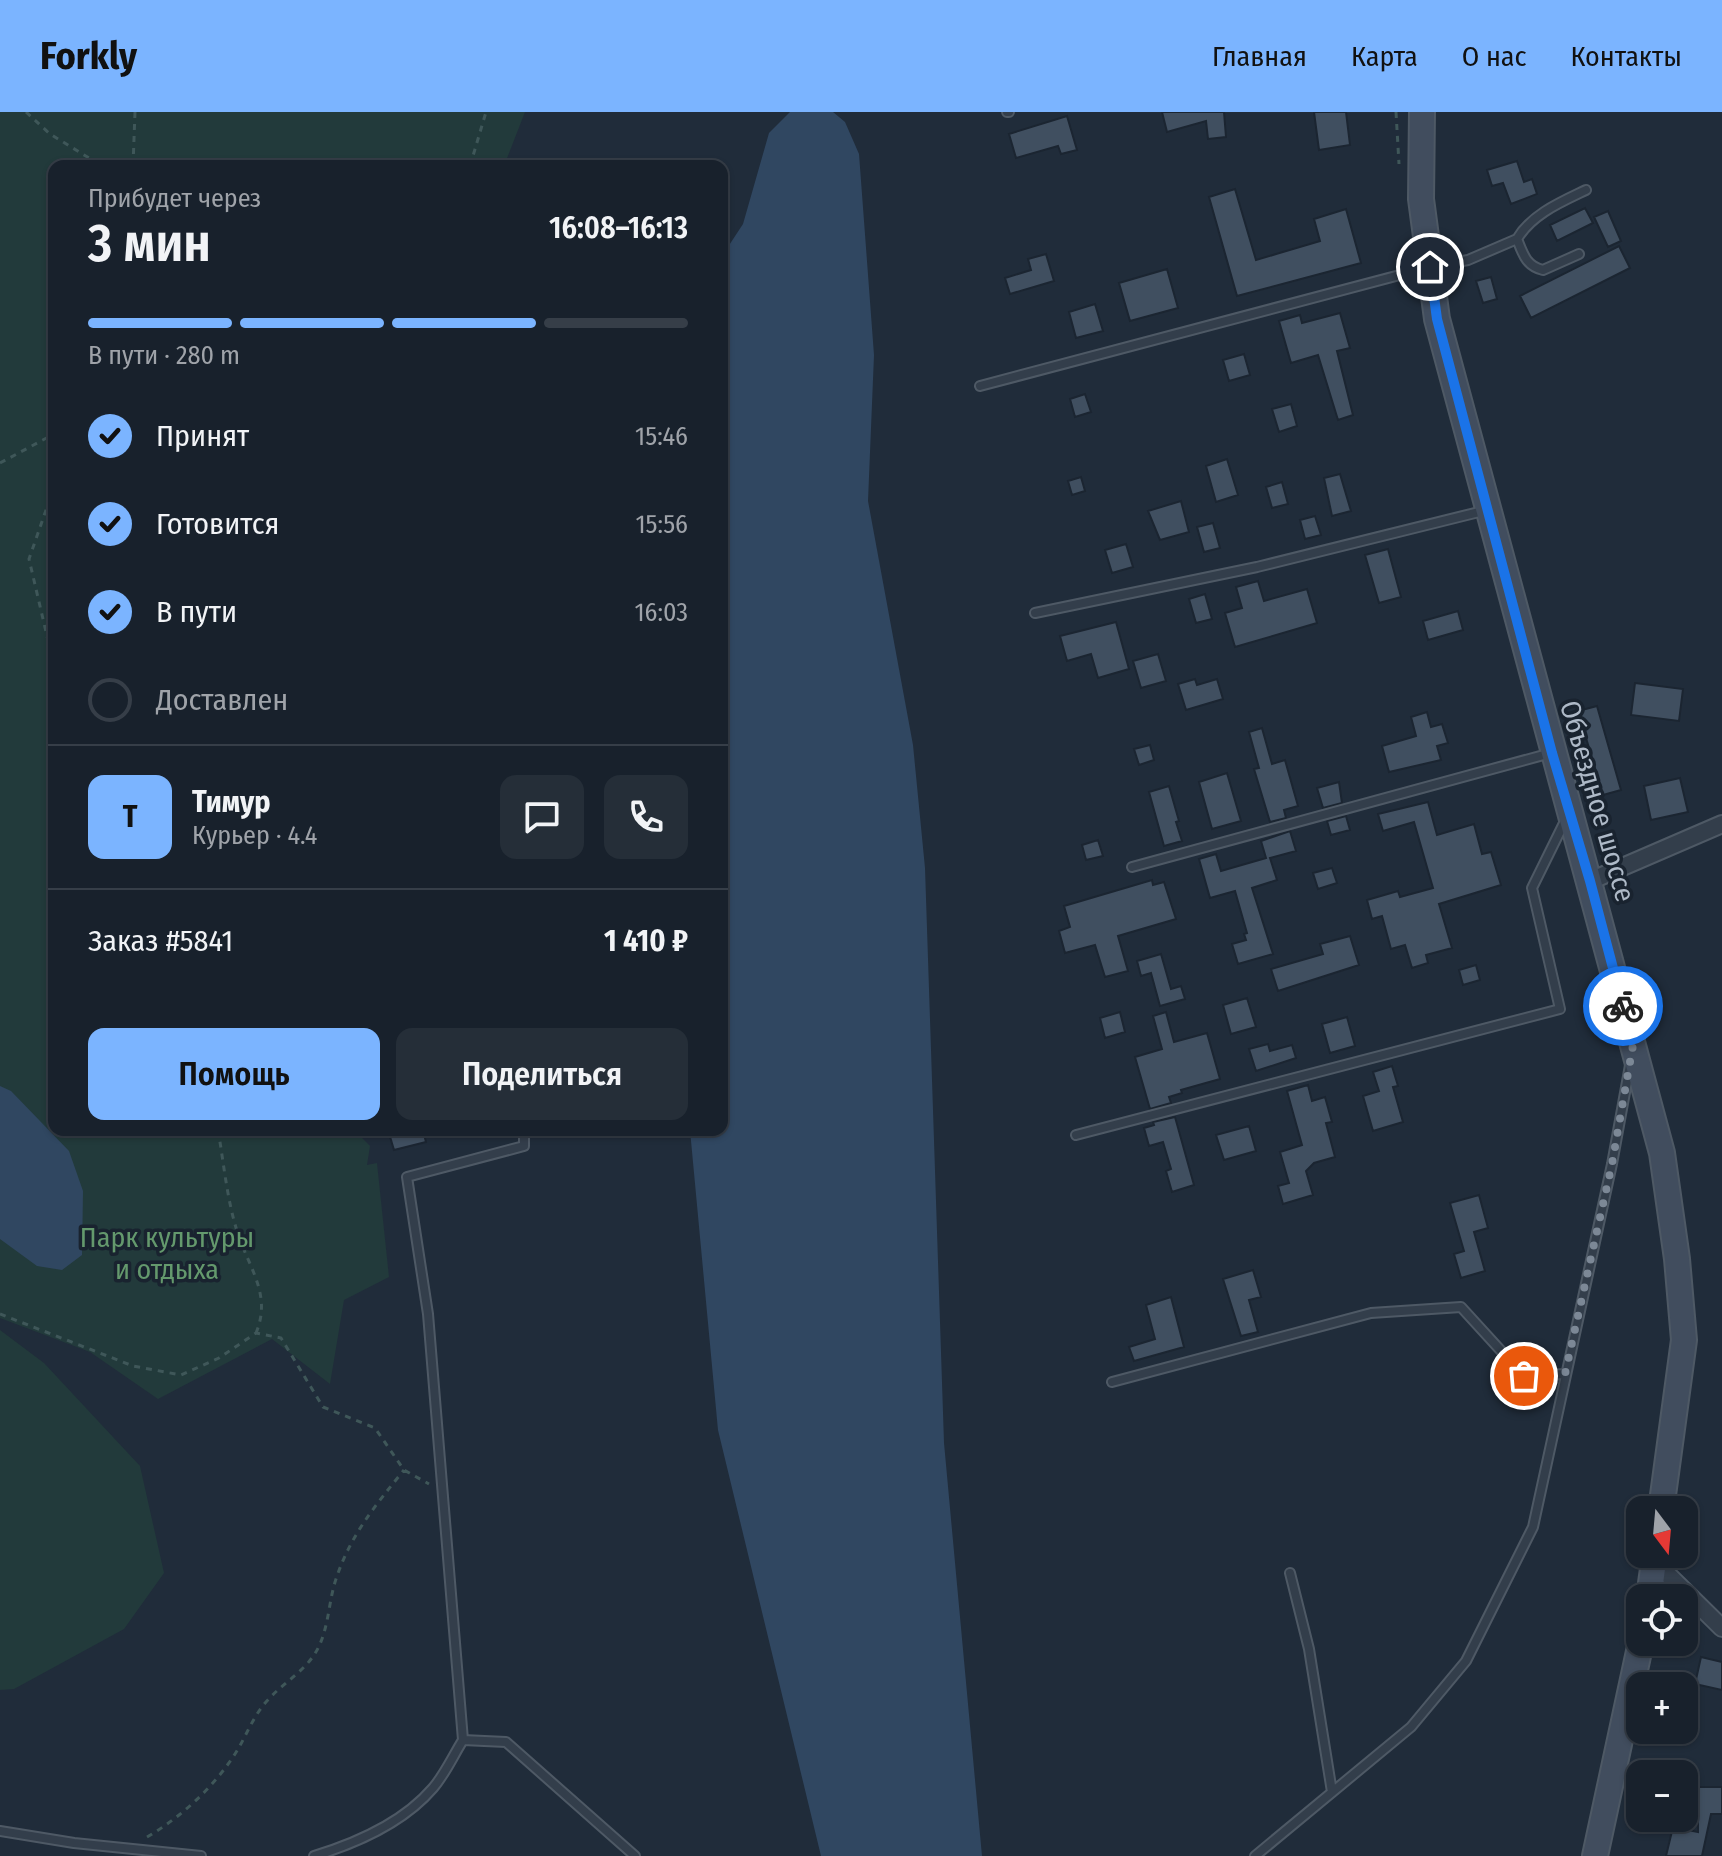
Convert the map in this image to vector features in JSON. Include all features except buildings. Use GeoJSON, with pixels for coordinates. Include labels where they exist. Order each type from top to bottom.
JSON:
{"type":"FeatureCollection","features":[{"type":"Feature","properties":{"kind":"main road","name":"Объездное шоссе"},"geometry":{"type":"LineString","coordinates":[[1420,114],[1421,199],[1437,319],[1662,1153],[1677,1259],[1684,1340],[1663,1496]]}},
{"type":"Feature","properties":{"kind":"main road"},"geometry":{"type":"LineString","coordinates":[[1595,1856],[1638,1656]]}},
{"type":"Feature","properties":{"kind":"street"},"geometry":{"type":"LineString","coordinates":[[1590,881],[1722,824]]}},
{"type":"Feature","properties":{"kind":"street"},"geometry":{"type":"LineString","coordinates":[[1664,1568],[1722,1628]]}},
{"type":"Feature","properties":{"kind":"lane"},"geometry":{"type":"LineString","coordinates":[[980,386],[1430,267],[1468,260],[1517,239],[1547,210],[1586,190]]}},
{"type":"Feature","properties":{"kind":"lane"},"geometry":{"type":"LineString","coordinates":[[1517,239],[1527,262],[1537,269],[1543,270],[1579,254]]}},
{"type":"Feature","properties":{"kind":"lane"},"geometry":{"type":"LineString","coordinates":[[1035,613],[1257,567],[1488,510]]}},
{"type":"Feature","properties":{"kind":"lane"},"geometry":{"type":"LineString","coordinates":[[1132,867],[1552,753]]}},
{"type":"Feature","properties":{"kind":"lane"},"geometry":{"type":"LineString","coordinates":[[1076,1135],[1560,1009],[1532,888],[1569,811]]}},
{"type":"Feature","properties":{"kind":"lane"},"geometry":{"type":"LineString","coordinates":[[1255,1856],[1411,1727],[1466,1661],[1533,1527],[1612,1164],[1633,1045]]}},
{"type":"Feature","properties":{"kind":"lane"},"geometry":{"type":"LineString","coordinates":[[314,1856],[357,1843],[400,1816],[432,1789],[463,1740],[428,1314],[407,1177],[524,1146],[524,1136]]}},
{"type":"Feature","properties":{"kind":"lane"},"geometry":{"type":"LineString","coordinates":[[1112,1382],[1371,1313],[1461,1307],[1524,1376],[1565,1374]]}},
{"type":"Feature","properties":{"kind":"lane"},"geometry":{"type":"LineString","coordinates":[[1290,1573],[1309,1649],[1332,1792]]}},
{"type":"Feature","properties":{"kind":"lane"},"geometry":{"type":"LineString","coordinates":[[463,1740],[506,1742],[635,1856]]}},
{"type":"Feature","properties":{"kind":"lane"},"geometry":{"type":"LineString","coordinates":[[0,1831],[201,1856]]}},
{"type":"Feature","properties":{"kind":"path"},"geometry":{"type":"LineString","coordinates":[[26,112],[50,134],[92,160]]}},
{"type":"Feature","properties":{"kind":"path"},"geometry":{"type":"LineString","coordinates":[[133,160],[135,112]]}},
{"type":"Feature","properties":{"kind":"path"},"geometry":{"type":"LineString","coordinates":[[472,160],[486,112]]}},
{"type":"Feature","properties":{"kind":"path"},"geometry":{"type":"LineString","coordinates":[[0,463],[48,437]]}},
{"type":"Feature","properties":{"kind":"path"},"geometry":{"type":"LineString","coordinates":[[48,504],[29,559],[48,640]]}},
{"type":"Feature","properties":{"kind":"path"},"geometry":{"type":"LineString","coordinates":[[0,1314],[133,1366],[181,1375],[219,1358],[256,1333],[261,1321],[259,1281],[238,1233],[219,1136]]}},
{"type":"Feature","properties":{"kind":"path"},"geometry":{"type":"LineString","coordinates":[[256,1333],[281,1338],[323,1407],[375,1428],[404,1470],[443,1492]]}},
{"type":"Feature","properties":{"kind":"path"},"geometry":{"type":"LineString","coordinates":[[127,1849],[167,1825],[203,1794],[233,1758],[255,1715],[277,1690],[302,1671],[314,1657],[321,1643],[336,1580],[360,1525],[404,1470]]}},
{"type":"Feature","properties":{"kind":"green space","name":"Парк культуры и отдыха"},"geometry":{"type":"Polygon","coordinates":[[[0,112],[525,112],[506,160],[48,160],[48,1136],[360,1136],[370,1146],[367,1165],[377,1163],[389,1277],[344,1300],[330,1384],[272,1339],[158,1399],[90,1352],[0,1318],[0,112]]]}},
{"type":"Feature","properties":{"kind":"green space"},"geometry":{"type":"Polygon","coordinates":[[[0,1330],[44,1363],[140,1466],[164,1573],[124,1629],[14,1689],[0,1690],[0,1330]]]}},
{"type":"Feature","properties":{"kind":"water"},"geometry":{"type":"Polygon","coordinates":[[[790,112],[833,112],[845,122],[859,154],[874,355],[868,501],[913,745],[925,868],[944,1443],[982,1856],[821,1856],[718,1430],[691,1136],[728,1136],[728,247],[743,224],[769,133],[790,112]]]}},
{"type":"Feature","properties":{"kind":"water"},"geometry":{"type":"Polygon","coordinates":[[[0,1086],[11,1091],[48,1129],[48,1136],[54,1136],[69,1151],[83,1191],[82,1255],[62,1270],[37,1266],[0,1239],[0,1086]]]}},
{"type":"Feature","properties":{"kind":"way so far"},"geometry":{"type":"LineString","coordinates":[[1524,1376],[1565,1374],[1612,1164],[1633,1045],[1623,1006]]}},
{"type":"Feature","properties":{"kind":"route"},"geometry":{"type":"LineString","coordinates":[[1430,267],[1437,319],[1552,753],[1623,1006]]}}]}
